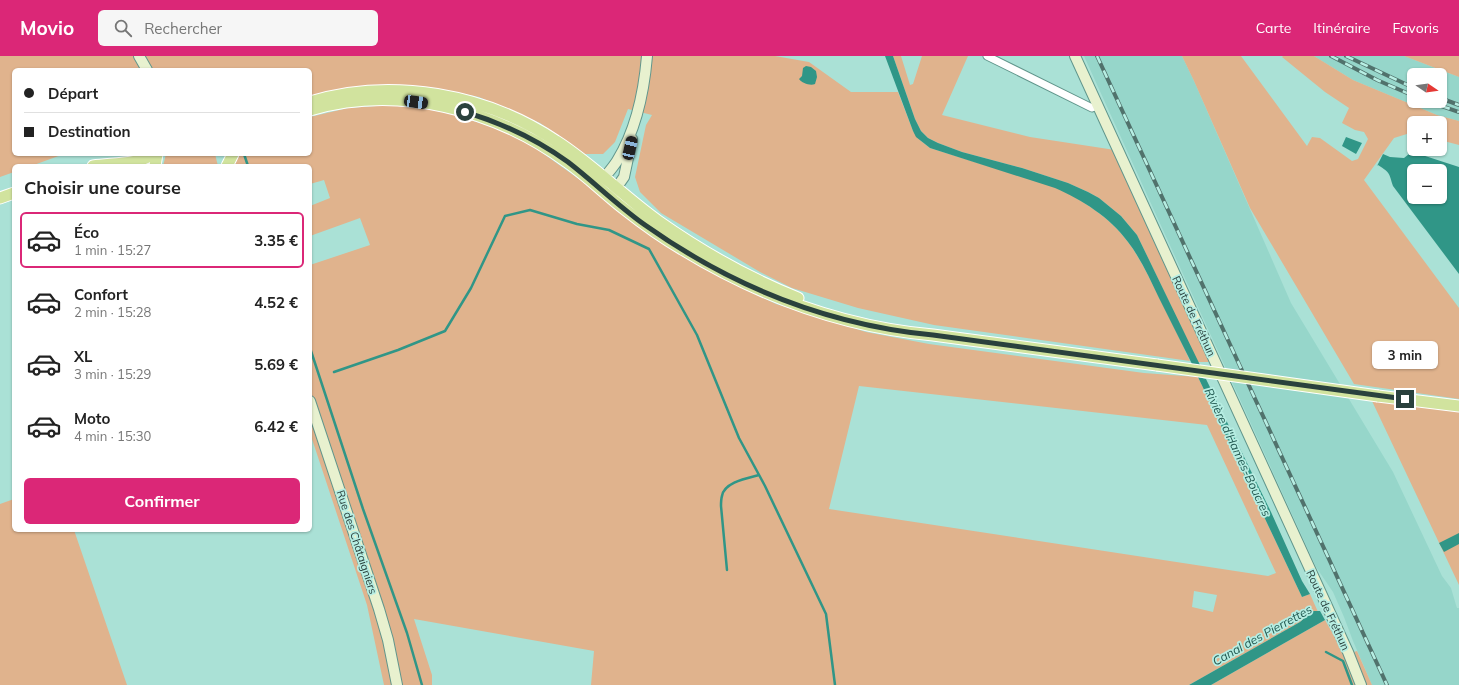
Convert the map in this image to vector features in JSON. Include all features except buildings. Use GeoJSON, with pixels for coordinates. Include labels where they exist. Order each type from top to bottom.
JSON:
{"type":"FeatureCollection","features":[{"type":"Feature","properties":{"kind":"main road"},"geometry":{"type":"LineString","coordinates":[[312,101],[341,94],[380,91],[426,93],[467,102],[509,115],[537,129],[578,156],[647,213],[681,237],[714,257],[754,278],[796,297],[828,308],[875,322],[933,335]]}},
{"type":"Feature","properties":{"kind":"main road"},"geometry":{"type":"LineString","coordinates":[[312,110],[346,102],[384,100],[420,103],[458,110],[490,120],[528,137],[567,162],[636,218],[678,247],[725,274],[766,293],[816,312],[863,325],[897,331],[1459,406]]}},
{"type":"Feature","properties":{"kind":"main road"},"geometry":{"type":"LineString","coordinates":[[113,164],[133,162],[151,156]]}},
{"type":"Feature","properties":{"kind":"main road"},"geometry":{"type":"LineString","coordinates":[[0,198],[12,194]]}},
{"type":"Feature","properties":{"kind":"street"},"geometry":{"type":"LineString","coordinates":[[139,56],[146,68]]}},
{"type":"Feature","properties":{"kind":"street"},"geometry":{"type":"LineString","coordinates":[[610,197],[622,181],[627,169],[643,87],[647,56]]}},
{"type":"Feature","properties":{"kind":"street"},"geometry":{"type":"LineString","coordinates":[[987,56],[1092,108],[1098,106]]}},
{"type":"Feature","properties":{"kind":"street","name":"Route de Fréthun"},"geometry":{"type":"LineString","coordinates":[[1075,56],[1348,652],[1361,685]]}},
{"type":"Feature","properties":{"kind":"street"},"geometry":{"type":"LineString","coordinates":[[597,186],[617,161],[638,108]]}},
{"type":"Feature","properties":{"kind":"street","name":"Rue des Châtaigniers"},"geometry":{"type":"LineString","coordinates":[[312,407],[379,609],[388,640],[397,685]]}},
{"type":"Feature","properties":{"kind":"shaded area"},"geometry":{"type":"Polygon","coordinates":[[[0,56],[775,56],[809,62],[851,92],[898,92],[913,131],[921,141],[930,148],[1055,187],[1095,210],[1121,233],[1136,254],[1151,281],[1190,361],[934,325],[858,308],[792,288],[760,272],[661,213],[640,192],[635,177],[646,125],[652,115],[628,109],[615,142],[603,154],[585,154],[540,123],[479,97],[428,87],[349,89],[312,97],[312,68],[12,68],[12,156],[58,156],[36,164],[12,164],[12,173],[0,177],[0,56]]]}},
{"type":"Feature","properties":{"kind":"shaded area"},"geometry":{"type":"Polygon","coordinates":[[[893,56],[901,56],[910,85],[913,84],[922,56],[968,56],[942,115],[1030,137],[1115,150],[1209,362],[1198,362],[1137,235],[1121,216],[1099,198],[1068,183],[1022,168],[962,152],[928,138],[921,131],[915,119],[893,56]]]}},
{"type":"Feature","properties":{"kind":"shaded area"},"geometry":{"type":"Polygon","coordinates":[[[1084,56],[1182,56],[1291,303],[1393,472],[1442,576],[1451,588],[1457,608],[1459,608],[1459,685],[1372,685],[1333,592],[1316,567],[1084,56]]]}},
{"type":"Feature","properties":{"kind":"shaded area"},"geometry":{"type":"Polygon","coordinates":[[[1182,56],[1241,56],[1307,146],[1312,137],[1320,138],[1352,161],[1358,159],[1368,139],[1364,132],[1355,130],[1342,123],[1349,108],[1325,92],[1282,57],[1283,56],[1314,56],[1353,80],[1407,102],[1407,108],[1420,108],[1441,116],[1407,116],[1407,134],[1394,138],[1364,180],[1459,308],[1459,399],[1354,384],[1250,208],[1182,56]]]}},
{"type":"Feature","properties":{"kind":"shaded area"},"geometry":{"type":"Polygon","coordinates":[[[1314,56],[1404,56],[1435,68],[1407,68],[1407,102],[1353,80],[1314,56]]]}},
{"type":"Feature","properties":{"kind":"shaded area"},"geometry":{"type":"Polygon","coordinates":[[[1404,56],[1459,56],[1459,77],[1447,72],[1447,68],[1435,68],[1404,56]]]}},
{"type":"Feature","properties":{"kind":"shaded area"},"geometry":{"type":"Polygon","coordinates":[[[1447,72],[1459,77],[1459,121],[1447,118],[1447,116],[1437,115],[1420,108],[1447,108],[1447,72]]]}},
{"type":"Feature","properties":{"kind":"shaded area"},"geometry":{"type":"Polygon","coordinates":[[[390,105],[427,109],[456,115],[503,131],[534,147],[590,187],[657,240],[730,282],[776,304],[866,332],[929,344],[1144,373],[1198,377],[1302,597],[1310,594],[1318,612],[1312,611],[1300,622],[1189,685],[591,685],[594,651],[414,619],[432,675],[432,685],[384,685],[367,605],[312,439],[312,264],[370,245],[360,218],[312,235],[312,205],[330,198],[324,180],[312,183],[312,164],[235,164],[239,156],[312,156],[312,117],[348,108],[390,105]],[[859,386],[829,509],[1268,576],[1276,573],[1207,425],[859,386]],[[1194,591],[1192,607],[1213,612],[1217,595],[1194,591]]]}},
{"type":"Feature","properties":{"kind":"shaded area"},"geometry":{"type":"Polygon","coordinates":[[[1447,118],[1459,121],[1459,145],[1447,142],[1447,118]]]}},
{"type":"Feature","properties":{"kind":"shaded area"},"geometry":{"type":"Polygon","coordinates":[[[166,156],[216,156],[218,164],[164,164],[166,156]]]}},
{"type":"Feature","properties":{"kind":"shaded area"},"geometry":{"type":"Polygon","coordinates":[[[1372,401],[1459,412],[1459,585],[1372,401]]]}},
{"type":"Feature","properties":{"kind":"shaded area"},"geometry":{"type":"Polygon","coordinates":[[[12,500],[12,532],[75,532],[127,685],[0,685],[0,504],[12,500]]]}},
{"type":"Feature","properties":{"kind":"shaded area"},"geometry":{"type":"Polygon","coordinates":[[[1325,620],[1345,655],[1357,651],[1372,685],[1211,685],[1325,620]]]}},
{"type":"Feature","properties":{"kind":"water"},"geometry":{"type":"Polygon","coordinates":[[[885,56],[893,56],[915,119],[921,131],[928,138],[962,152],[1022,168],[1068,183],[1099,198],[1121,216],[1137,235],[1200,365],[1192,364],[1149,276],[1133,249],[1113,225],[1095,210],[1055,188],[930,148],[916,137],[913,131],[885,56]]]}},
{"type":"Feature","properties":{"kind":"water"},"geometry":{"type":"Polygon","coordinates":[[[806,66],[811,67],[816,71],[817,77],[815,84],[806,84],[799,79],[802,76],[803,68],[806,66]]]}},
{"type":"Feature","properties":{"kind":"water"},"geometry":{"type":"Polygon","coordinates":[[[1346,137],[1362,143],[1356,154],[1342,146],[1346,137]]]}},
{"type":"Feature","properties":{"kind":"water"},"geometry":{"type":"Polygon","coordinates":[[[1383,154],[1390,157],[1404,158],[1407,156],[1425,156],[1459,167],[1459,274],[1393,186],[1390,176],[1378,165],[1377,166],[1383,154]]]}},
{"type":"Feature","properties":{"kind":"water","name":"Rivière d'Hames-Boucres"},"geometry":{"type":"Polygon","coordinates":[[[1198,377],[1206,379],[1271,512],[1302,581],[1310,594],[1302,597],[1198,377]]]}},
{"type":"Feature","properties":{"kind":"water"},"geometry":{"type":"Polygon","coordinates":[[[1459,533],[1459,544],[1444,552],[1439,543],[1459,533]]]}},
{"type":"Feature","properties":{"kind":"water"},"geometry":{"type":"Polygon","coordinates":[[[1312,611],[1320,611],[1325,620],[1211,685],[1189,685],[1300,622],[1312,611]]]}},
{"type":"Feature","properties":{"kind":"waterway"},"geometry":{"type":"LineString","coordinates":[[245,156],[247,164]]}},
{"type":"Feature","properties":{"kind":"waterway"},"geometry":{"type":"LineString","coordinates":[[334,372],[398,350],[445,331],[471,288],[505,216],[530,210],[577,224],[609,230],[649,249],[697,335],[739,438],[765,486],[826,614],[835,685]]}},
{"type":"Feature","properties":{"kind":"waterway"},"geometry":{"type":"LineString","coordinates":[[312,354],[363,509],[407,633],[422,685]]}},
{"type":"Feature","properties":{"kind":"waterway"},"geometry":{"type":"LineString","coordinates":[[727,570],[721,506],[722,496],[727,487],[737,481],[759,475]]}},
{"type":"Feature","properties":{"kind":"waterway"},"geometry":{"type":"LineString","coordinates":[[1326,652],[1343,661],[1352,685]]}},
{"type":"Feature","properties":{"kind":"railway"},"geometry":{"type":"LineString","coordinates":[[1097,56],[1387,685]]}},
{"type":"Feature","properties":{"kind":"railway"},"geometry":{"type":"LineString","coordinates":[[1331,56],[1377,80],[1407,93]]}},
{"type":"Feature","properties":{"kind":"railway"},"geometry":{"type":"LineString","coordinates":[[1346,56],[1407,85]]}},
{"type":"Feature","properties":{"kind":"railway"},"geometry":{"type":"LineString","coordinates":[[1447,101],[1459,105]]}},
{"type":"Feature","properties":{"kind":"railway"},"geometry":{"type":"LineString","coordinates":[[1447,108],[1459,112]]}},
{"type":"Feature","properties":{"kind":"route"},"geometry":{"type":"LineString","coordinates":[[465,112],[509,128],[528,137],[559,156],[645,224],[706,264],[743,283],[771,295],[828,315],[863,325],[897,331],[1405,399]]}},
{"type":"Feature","properties":{"kind":"water label","name":"Canal des Pierrettes"},"geometry":{"type":"Point","coordinates":[1262,635]}}]}
